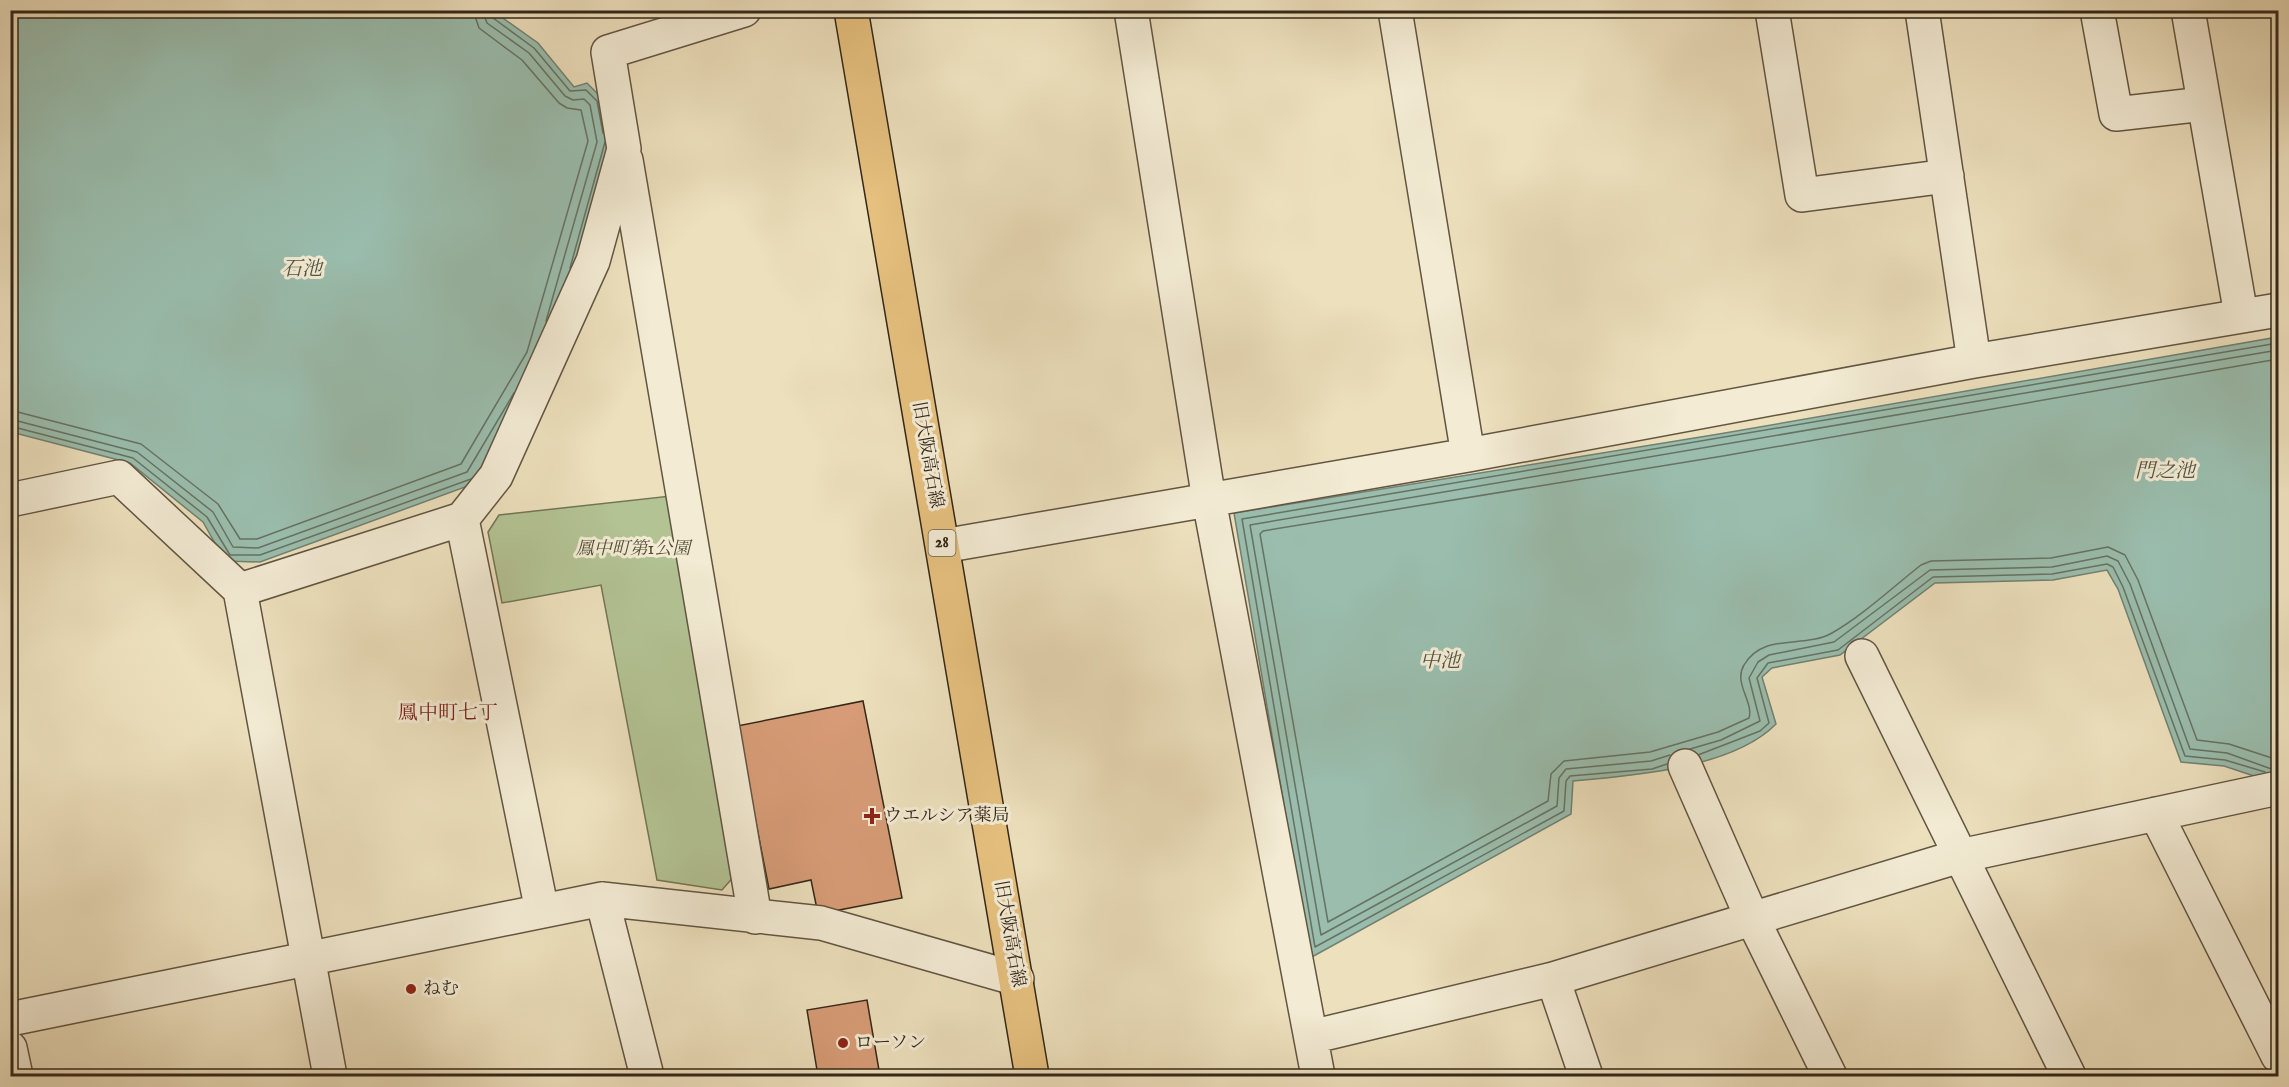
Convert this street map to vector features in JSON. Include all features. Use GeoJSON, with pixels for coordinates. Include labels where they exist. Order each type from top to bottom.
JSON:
{"type":"FeatureCollection","features":[{"type":"Feature","properties":{"kind":"main road","name":"旧大阪高石線"},"geometry":{"type":"LineString","coordinates":[[851,10],[1032,1077]]}},
{"type":"Feature","properties":{"kind":"street"},"geometry":{"type":"LineString","coordinates":[[744,10],[609,52],[755,917]]}},
{"type":"Feature","properties":{"kind":"street"},"geometry":{"type":"LineString","coordinates":[[1131,10],[1209,500],[1318,1077]]}},
{"type":"Feature","properties":{"kind":"street"},"geometry":{"type":"LineString","coordinates":[[1395,10],[1468,455]]}},
{"type":"Feature","properties":{"kind":"street"},"geometry":{"type":"LineString","coordinates":[[1772,10],[1802,195],[1947,176]]}},
{"type":"Feature","properties":{"kind":"street"},"geometry":{"type":"LineString","coordinates":[[1922,10],[1974,361]]}},
{"type":"Feature","properties":{"kind":"street"},"geometry":{"type":"LineString","coordinates":[[2097,10],[2116,114],[2204,104]]}},
{"type":"Feature","properties":{"kind":"street"},"geometry":{"type":"LineString","coordinates":[[2188,10],[2241,315]]}},
{"type":"Feature","properties":{"kind":"street"},"geometry":{"type":"LineString","coordinates":[[240,590],[462,519],[496,476],[593,261],[624,149]]}},
{"type":"Feature","properties":{"kind":"street"},"geometry":{"type":"LineString","coordinates":[[943,546],[1468,455],[1974,361],[2278,310]]}},
{"type":"Feature","properties":{"kind":"street"},"geometry":{"type":"LineString","coordinates":[[10,500],[120,477],[240,590],[330,1077]]}},
{"type":"Feature","properties":{"kind":"street"},"geometry":{"type":"LineString","coordinates":[[462,519],[542,911]]}},
{"type":"Feature","properties":{"kind":"street"},"geometry":{"type":"LineString","coordinates":[[1862,656],[2069,1077]]}},
{"type":"Feature","properties":{"kind":"street"},"geometry":{"type":"LineString","coordinates":[[1685,766],[1752,918],[1830,1077]]}},
{"type":"Feature","properties":{"kind":"street"},"geometry":{"type":"LineString","coordinates":[[1311,1037],[1553,979],[1960,856],[2278,788]]}},
{"type":"Feature","properties":{"kind":"street"},"geometry":{"type":"LineString","coordinates":[[2156,814],[2278,1056]]}},
{"type":"Feature","properties":{"kind":"street"},"geometry":{"type":"LineString","coordinates":[[602,899],[647,1077]]}},
{"type":"Feature","properties":{"kind":"street"},"geometry":{"type":"LineString","coordinates":[[10,1019],[602,899],[821,923],[1017,979]]}},
{"type":"Feature","properties":{"kind":"street"},"geometry":{"type":"LineString","coordinates":[[1553,979],[1586,1077]]}},
{"type":"Feature","properties":{"kind":"street"},"geometry":{"type":"LineString","coordinates":[[10,1048],[16,1077]]}},
{"type":"Feature","properties":{"kind":"green space","name":"鳳中町第1公園"},"geometry":{"type":"Polygon","coordinates":[[[671,496],[736,874],[722,890],[657,880],[601,585],[502,603],[488,532],[499,515],[671,496]]]}},
{"type":"Feature","properties":{"kind":"water","name":"石池"},"geometry":{"type":"Polygon","coordinates":[[[10,11],[493,11],[538,43],[574,87],[587,83],[602,98],[611,142],[581,253],[476,483],[260,562],[225,561],[203,522],[130,463],[11,432],[10,11]]]}},
{"type":"Feature","properties":{"kind":"water"},"geometry":{"type":"Polygon","coordinates":[[[2278,337],[2278,784],[2224,766],[2181,762],[2118,589],[2107,570],[2053,580],[1935,583],[1840,655],[1772,668],[1762,677],[1776,724],[1757,739],[1734,751],[1680,767],[1573,781],[1571,814],[1310,958],[1234,513],[1719,434],[2278,337]]]}},
{"type":"Feature","properties":{"kind":"building"},"geometry":{"type":"Polygon","coordinates":[[[863,701],[902,898],[818,914],[811,880],[769,889],[737,726],[863,701]]]}},
{"type":"Feature","properties":{"kind":"building","name":"ローソン"},"geometry":{"type":"Polygon","coordinates":[[[867,1000],[880,1076],[818,1076],[807,1010],[867,1000]]]}},
{"type":"Feature","properties":{"kind":"place","name":"ウエルシア薬局"},"geometry":{"type":"Point","coordinates":[872,816]}},
{"type":"Feature","properties":{"kind":"place","name":"ねむ"},"geometry":{"type":"Point","coordinates":[411,989]}},
{"type":"Feature","properties":{"kind":"place","name":"ローソン"},"geometry":{"type":"Point","coordinates":[843,1043]}},
{"type":"Feature","properties":{"kind":"district","name":"鳳中町七丁"},"geometry":{"type":"Point","coordinates":[448,713]}},
{"type":"Feature","properties":{"kind":"water label","name":"門之池"},"geometry":{"type":"Point","coordinates":[2165,471]}},
{"type":"Feature","properties":{"kind":"water label","name":"中池"},"geometry":{"type":"Point","coordinates":[1440,661]}}]}
